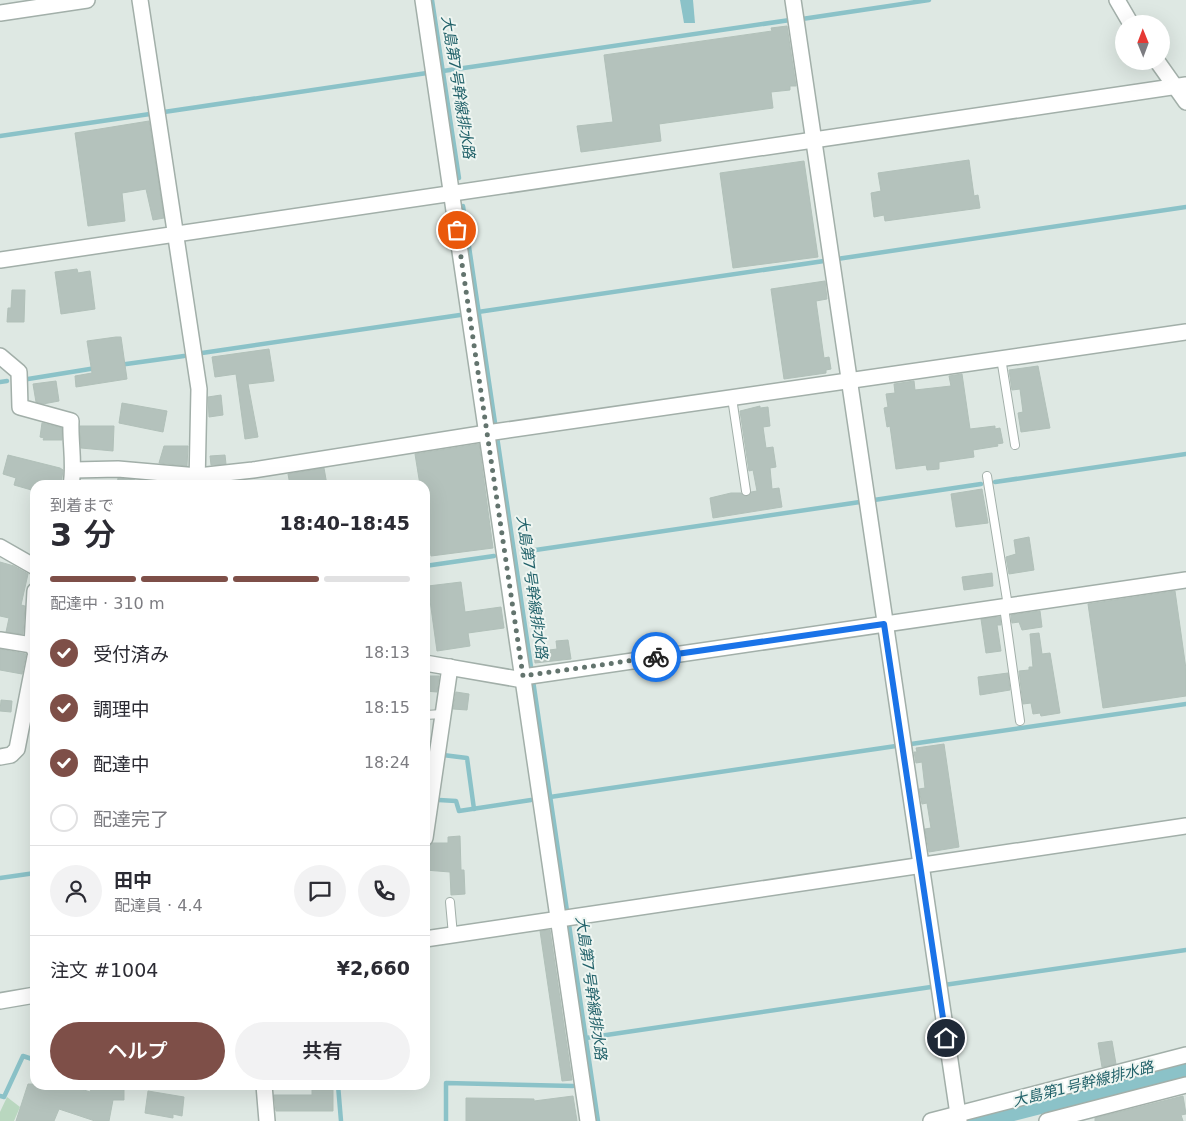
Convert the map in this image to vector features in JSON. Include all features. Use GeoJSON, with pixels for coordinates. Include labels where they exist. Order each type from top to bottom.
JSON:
{"type":"FeatureCollection","features":[{"type":"Feature","properties":{"kind":"street"},"geometry":{"type":"LineString","coordinates":[[0,13],[87,0]]}},
{"type":"Feature","properties":{"kind":"street"},"geometry":{"type":"LineString","coordinates":[[140,0],[198,389],[197,480]]}},
{"type":"Feature","properties":{"kind":"street"},"geometry":{"type":"LineString","coordinates":[[423,0],[452,194],[493,432],[527,677],[565,918],[588,1121]]}},
{"type":"Feature","properties":{"kind":"street"},"geometry":{"type":"LineString","coordinates":[[793,0],[958,1118]]}},
{"type":"Feature","properties":{"kind":"street"},"geometry":{"type":"LineString","coordinates":[[1117,0],[1126,15]]}},
{"type":"Feature","properties":{"kind":"street"},"geometry":{"type":"LineString","coordinates":[[1166,70],[1181,86],[1186,102]]}},
{"type":"Feature","properties":{"kind":"street"},"geometry":{"type":"LineString","coordinates":[[0,260],[1181,86]]}},
{"type":"Feature","properties":{"kind":"street"},"geometry":{"type":"LineString","coordinates":[[0,356],[19,372],[20,407],[71,422],[70,450],[73,478],[118,469],[197,480],[493,432],[1186,332]]}},
{"type":"Feature","properties":{"kind":"street"},"geometry":{"type":"LineString","coordinates":[[0,547],[30,561]]}},
{"type":"Feature","properties":{"kind":"street"},"geometry":{"type":"LineString","coordinates":[[430,664],[527,677],[1186,580]]}},
{"type":"Feature","properties":{"kind":"street"},"geometry":{"type":"LineString","coordinates":[[0,640],[30,650]]}},
{"type":"Feature","properties":{"kind":"street"},"geometry":{"type":"LineString","coordinates":[[430,804],[450,667]]}},
{"type":"Feature","properties":{"kind":"street"},"geometry":{"type":"LineString","coordinates":[[0,757],[11,755],[17,749],[30,711]]}},
{"type":"Feature","properties":{"kind":"street"},"geometry":{"type":"LineString","coordinates":[[430,938],[1186,826]]}},
{"type":"Feature","properties":{"kind":"street"},"geometry":{"type":"LineString","coordinates":[[0,1001],[30,996]]}},
{"type":"Feature","properties":{"kind":"street"},"geometry":{"type":"LineString","coordinates":[[931,1121],[958,1118],[1186,1055]]}},
{"type":"Feature","properties":{"kind":"street"},"geometry":{"type":"LineString","coordinates":[[1047,1121],[1186,1085]]}},
{"type":"Feature","properties":{"kind":"street"},"geometry":{"type":"LineString","coordinates":[[264,1090],[266,1121]]}},
{"type":"Feature","properties":{"kind":"lane"},"geometry":{"type":"LineString","coordinates":[[1001,358],[1015,445]]}},
{"type":"Feature","properties":{"kind":"lane"},"geometry":{"type":"LineString","coordinates":[[732,398],[746,491]]}},
{"type":"Feature","properties":{"kind":"lane"},"geometry":{"type":"LineString","coordinates":[[987,476],[1020,721]]}},
{"type":"Feature","properties":{"kind":"lane"},"geometry":{"type":"LineString","coordinates":[[430,715],[443,714]]}},
{"type":"Feature","properties":{"kind":"lane"},"geometry":{"type":"LineString","coordinates":[[450,902],[453,935]]}},
{"type":"Feature","properties":{"kind":"green space"},"geometry":{"type":"Polygon","coordinates":[[[7,1097],[20,1107],[14,1121],[0,1121],[0,1112],[7,1097]]]}},
{"type":"Feature","properties":{"kind":"water"},"geometry":{"type":"Polygon","coordinates":[[[680,0],[693,0],[695,23],[684,23],[680,0]]]}},
{"type":"Feature","properties":{"kind":"water"},"geometry":{"type":"Polygon","coordinates":[[[1186,1063],[1186,1077],[1014,1121],[962,1121],[1186,1063]]]}},
{"type":"Feature","properties":{"kind":"building"},"geometry":{"type":"Polygon","coordinates":[[[787,26],[796,86],[790,86],[790,90],[771,92],[773,108],[659,124],[661,141],[581,152],[577,126],[613,122],[604,55],[772,31],[771,28],[787,26]]]}},
{"type":"Feature","properties":{"kind":"building"},"geometry":{"type":"Polygon","coordinates":[[[149,121],[164,218],[153,220],[146,189],[122,193],[125,221],[88,226],[75,133],[149,121]]]}},
{"type":"Feature","properties":{"kind":"building"},"geometry":{"type":"Polygon","coordinates":[[[969,160],[974,196],[978,195],[980,208],[885,221],[884,215],[874,217],[871,193],[881,191],[878,173],[969,160]]]}},
{"type":"Feature","properties":{"kind":"building"},"geometry":{"type":"Polygon","coordinates":[[[804,161],[818,257],[733,268],[720,173],[804,161]]]}},
{"type":"Feature","properties":{"kind":"building"},"geometry":{"type":"Polygon","coordinates":[[[77,269],[78,273],[90,271],[95,309],[61,314],[55,272],[77,269]]]}},
{"type":"Feature","properties":{"kind":"building"},"geometry":{"type":"Polygon","coordinates":[[[825,281],[827,299],[816,301],[824,358],[829,357],[831,369],[826,370],[826,373],[784,379],[771,289],[825,281]]]}},
{"type":"Feature","properties":{"kind":"building"},"geometry":{"type":"Polygon","coordinates":[[[12,290],[25,290],[24,322],[7,322],[8,308],[11,308],[12,290]]]}},
{"type":"Feature","properties":{"kind":"building"},"geometry":{"type":"Polygon","coordinates":[[[121,337],[127,379],[76,387],[75,376],[92,373],[87,341],[121,337]]]}},
{"type":"Feature","properties":{"kind":"building"},"geometry":{"type":"Polygon","coordinates":[[[269,349],[274,381],[248,384],[258,437],[245,439],[236,374],[215,377],[212,357],[269,349]]]}},
{"type":"Feature","properties":{"kind":"building"},"geometry":{"type":"Polygon","coordinates":[[[1038,366],[1050,428],[1021,432],[1018,413],[1023,412],[1020,389],[1012,390],[1009,370],[1038,366]]]}},
{"type":"Feature","properties":{"kind":"building"},"geometry":{"type":"Polygon","coordinates":[[[962,374],[970,429],[995,426],[995,429],[1000,428],[1003,443],[997,444],[998,446],[973,450],[974,457],[939,462],[939,469],[927,470],[926,465],[896,469],[890,426],[887,427],[884,408],[888,407],[886,394],[895,393],[894,384],[914,381],[915,390],[951,386],[949,376],[962,374]]]}},
{"type":"Feature","properties":{"kind":"building"},"geometry":{"type":"Polygon","coordinates":[[[56,381],[59,401],[43,404],[36,402],[33,384],[56,381]]]}},
{"type":"Feature","properties":{"kind":"building"},"geometry":{"type":"Polygon","coordinates":[[[221,395],[223,415],[209,417],[208,397],[221,395]]]}},
{"type":"Feature","properties":{"kind":"building"},"geometry":{"type":"Polygon","coordinates":[[[122,403],[167,411],[163,432],[119,423],[122,403]]]}},
{"type":"Feature","properties":{"kind":"building"},"geometry":{"type":"Polygon","coordinates":[[[760,406],[760,408],[768,407],[770,426],[763,427],[766,448],[773,447],[776,467],[770,468],[772,489],[779,488],[782,507],[713,518],[710,498],[731,493],[741,493],[746,497],[751,492],[757,491],[753,470],[749,471],[740,411],[760,406]]]}},
{"type":"Feature","properties":{"kind":"building"},"geometry":{"type":"Polygon","coordinates":[[[42,423],[62,428],[62,440],[43,440],[44,438],[40,437],[42,423]]]}},
{"type":"Feature","properties":{"kind":"building"},"geometry":{"type":"Polygon","coordinates":[[[80,426],[114,426],[113,451],[81,448],[80,426]]]}},
{"type":"Feature","properties":{"kind":"building"},"geometry":{"type":"Polygon","coordinates":[[[479,444],[493,548],[431,556],[430,480],[419,480],[415,454],[479,444]]]}},
{"type":"Feature","properties":{"kind":"building"},"geometry":{"type":"Polygon","coordinates":[[[164,446],[188,446],[187,466],[159,463],[164,446]]]}},
{"type":"Feature","properties":{"kind":"building"},"geometry":{"type":"Polygon","coordinates":[[[8,455],[63,470],[62,480],[30,480],[30,490],[14,485],[16,478],[3,474],[8,455]]]}},
{"type":"Feature","properties":{"kind":"building"},"geometry":{"type":"Polygon","coordinates":[[[225,455],[226,464],[211,465],[210,456],[225,455]]]}},
{"type":"Feature","properties":{"kind":"building"},"geometry":{"type":"Polygon","coordinates":[[[324,468],[326,480],[289,480],[288,474],[324,468]]]}},
{"type":"Feature","properties":{"kind":"building"},"geometry":{"type":"Polygon","coordinates":[[[118,478],[135,480],[118,480],[118,478]]]}},
{"type":"Feature","properties":{"kind":"building"},"geometry":{"type":"Polygon","coordinates":[[[982,489],[988,523],[956,527],[951,494],[982,489]]]}},
{"type":"Feature","properties":{"kind":"building"},"geometry":{"type":"Polygon","coordinates":[[[1029,537],[1034,570],[1009,574],[1006,557],[1016,554],[1014,540],[1029,537]]]}},
{"type":"Feature","properties":{"kind":"building"},"geometry":{"type":"Polygon","coordinates":[[[0,562],[14,566],[28,574],[21,605],[25,606],[23,634],[6,632],[9,618],[0,616],[0,562]]]}},
{"type":"Feature","properties":{"kind":"building"},"geometry":{"type":"Polygon","coordinates":[[[992,573],[993,586],[964,590],[962,577],[992,573]]]}},
{"type":"Feature","properties":{"kind":"building"},"geometry":{"type":"Polygon","coordinates":[[[461,582],[465,612],[501,607],[504,628],[468,633],[470,646],[437,651],[430,600],[430,586],[461,582]]]}},
{"type":"Feature","properties":{"kind":"building"},"geometry":{"type":"Polygon","coordinates":[[[1175,591],[1186,669],[1186,696],[1103,708],[1088,604],[1175,591]]]}},
{"type":"Feature","properties":{"kind":"building"},"geometry":{"type":"Polygon","coordinates":[[[1040,611],[1042,627],[1022,630],[1019,622],[1012,623],[1011,615],[1040,611]]]}},
{"type":"Feature","properties":{"kind":"building"},"geometry":{"type":"Polygon","coordinates":[[[1000,617],[1001,625],[997,625],[1001,651],[986,653],[981,619],[1000,617]]]}},
{"type":"Feature","properties":{"kind":"building"},"geometry":{"type":"Polygon","coordinates":[[[1039,633],[1042,654],[1050,653],[1060,713],[1041,716],[1040,713],[1033,714],[1031,703],[1023,704],[1019,671],[1029,670],[1029,667],[1033,667],[1030,634],[1039,633]]]}},
{"type":"Feature","properties":{"kind":"building"},"geometry":{"type":"Polygon","coordinates":[[[568,640],[571,659],[535,663],[534,652],[557,649],[556,641],[568,640]]]}},
{"type":"Feature","properties":{"kind":"building"},"geometry":{"type":"Polygon","coordinates":[[[0,649],[26,654],[22,674],[0,670],[0,649]]]}},
{"type":"Feature","properties":{"kind":"building"},"geometry":{"type":"Polygon","coordinates":[[[1008,673],[1010,690],[980,695],[978,677],[1008,673]]]}},
{"type":"Feature","properties":{"kind":"building"},"geometry":{"type":"Polygon","coordinates":[[[430,676],[439,676],[437,692],[430,691],[430,676]]]}},
{"type":"Feature","properties":{"kind":"building"},"geometry":{"type":"Polygon","coordinates":[[[456,692],[469,694],[467,710],[453,709],[456,692]]]}},
{"type":"Feature","properties":{"kind":"building"},"geometry":{"type":"Polygon","coordinates":[[[1,700],[12,701],[11,712],[0,711],[1,700]]]}},
{"type":"Feature","properties":{"kind":"building"},"geometry":{"type":"Polygon","coordinates":[[[944,744],[959,847],[929,852],[925,829],[931,828],[927,803],[922,804],[919,789],[925,788],[922,762],[916,763],[914,752],[917,752],[916,748],[944,744]]]}},
{"type":"Feature","properties":{"kind":"building"},"geometry":{"type":"Polygon","coordinates":[[[460,836],[461,870],[464,870],[465,894],[451,895],[450,872],[430,870],[430,844],[448,843],[448,837],[460,836]]]}},
{"type":"Feature","properties":{"kind":"building"},"geometry":{"type":"Polygon","coordinates":[[[550,930],[572,1080],[562,1081],[540,931],[550,930]]]}},
{"type":"Feature","properties":{"kind":"building"},"geometry":{"type":"Polygon","coordinates":[[[1112,1041],[1116,1064],[1102,1067],[1098,1043],[1112,1041]]]}},
{"type":"Feature","properties":{"kind":"building"},"geometry":{"type":"Polygon","coordinates":[[[28,1084],[30,1084],[30,1090],[84,1090],[90,1092],[91,1090],[124,1090],[124,1100],[113,1100],[109,1121],[95,1121],[59,1109],[54,1121],[16,1121],[28,1084]]]}},
{"type":"Feature","properties":{"kind":"building"},"geometry":{"type":"Polygon","coordinates":[[[312,1090],[333,1090],[333,1111],[276,1111],[274,1095],[312,1095],[312,1090]]]}},
{"type":"Feature","properties":{"kind":"building"},"geometry":{"type":"Polygon","coordinates":[[[148,1091],[184,1097],[182,1116],[173,1114],[173,1118],[145,1113],[148,1091]]]}},
{"type":"Feature","properties":{"kind":"building"},"geometry":{"type":"Polygon","coordinates":[[[573,1096],[577,1121],[466,1121],[466,1098],[534,1099],[534,1101],[573,1096]]]}},
{"type":"Feature","properties":{"kind":"building"},"geometry":{"type":"Polygon","coordinates":[[[1183,1096],[1186,1114],[1181,1115],[1183,1121],[1095,1121],[1095,1118],[1183,1096]]]}},
{"type":"Feature","properties":{"kind":"waterway","name":"大島第7号幹線排水路"},"geometry":{"type":"LineString","coordinates":[[432,0],[459,178]]}},
{"type":"Feature","properties":{"kind":"waterway"},"geometry":{"type":"LineString","coordinates":[[802,19],[929,0]]}},
{"type":"Feature","properties":{"kind":"waterway"},"geometry":{"type":"LineString","coordinates":[[443,71],[790,20]]}},
{"type":"Feature","properties":{"kind":"waterway"},"geometry":{"type":"LineString","coordinates":[[164,112],[427,73]]}},
{"type":"Feature","properties":{"kind":"waterway"},"geometry":{"type":"LineString","coordinates":[[0,136],[150,114]]}},
{"type":"Feature","properties":{"kind":"waterway","name":"大島第7号幹線排水路"},"geometry":{"type":"LineString","coordinates":[[463,206],[598,1121]]}},
{"type":"Feature","properties":{"kind":"waterway"},"geometry":{"type":"LineString","coordinates":[[837,259],[1186,207]]}},
{"type":"Feature","properties":{"kind":"waterway"},"geometry":{"type":"LineString","coordinates":[[478,312],[824,261]]}},
{"type":"Feature","properties":{"kind":"waterway"},"geometry":{"type":"LineString","coordinates":[[202,353],[460,315]]}},
{"type":"Feature","properties":{"kind":"waterway"},"geometry":{"type":"LineString","coordinates":[[119,365],[184,356]]}},
{"type":"Feature","properties":{"kind":"waterway"},"geometry":{"type":"LineString","coordinates":[[28,379],[96,368]]}},
{"type":"Feature","properties":{"kind":"waterway"},"geometry":{"type":"LineString","coordinates":[[0,382],[7,381]]}},
{"type":"Feature","properties":{"kind":"waterway"},"geometry":{"type":"LineString","coordinates":[[995,482],[1186,454]]}},
{"type":"Feature","properties":{"kind":"waterway"},"geometry":{"type":"LineString","coordinates":[[874,500],[981,484]]}},
{"type":"Feature","properties":{"kind":"waterway"},"geometry":{"type":"LineString","coordinates":[[522,552],[860,502]]}},
{"type":"Feature","properties":{"kind":"waterway"},"geometry":{"type":"LineString","coordinates":[[430,565],[494,556]]}},
{"type":"Feature","properties":{"kind":"waterway"},"geometry":{"type":"LineString","coordinates":[[911,744],[1186,704]]}},
{"type":"Feature","properties":{"kind":"waterway"},"geometry":{"type":"LineString","coordinates":[[550,797],[896,746]]}},
{"type":"Feature","properties":{"kind":"waterway"},"geometry":{"type":"LineString","coordinates":[[430,752],[434,753]]}},
{"type":"Feature","properties":{"kind":"waterway"},"geometry":{"type":"LineString","coordinates":[[443,755],[467,758],[474,809]]}},
{"type":"Feature","properties":{"kind":"waterway"},"geometry":{"type":"LineString","coordinates":[[439,800],[456,801],[459,811],[531,800]]}},
{"type":"Feature","properties":{"kind":"waterway"},"geometry":{"type":"LineString","coordinates":[[0,878],[30,874]]}},
{"type":"Feature","properties":{"kind":"waterway"},"geometry":{"type":"LineString","coordinates":[[944,985],[1186,950]]}},
{"type":"Feature","properties":{"kind":"waterway"},"geometry":{"type":"LineString","coordinates":[[586,1038],[931,987]]}},
{"type":"Feature","properties":{"kind":"waterway"},"geometry":{"type":"LineString","coordinates":[[0,1096],[4,1097],[23,1056],[30,1058]]}},
{"type":"Feature","properties":{"kind":"waterway"},"geometry":{"type":"LineString","coordinates":[[446,1121],[446,1083],[573,1086]]}},
{"type":"Feature","properties":{"kind":"waterway"},"geometry":{"type":"LineString","coordinates":[[338,1090],[341,1121]]}},
{"type":"Feature","properties":{"kind":"way so far"},"geometry":{"type":"LineString","coordinates":[[457,230],[523,676],[656,657]]}},
{"type":"Feature","properties":{"kind":"route"},"geometry":{"type":"LineString","coordinates":[[656,657],[884,624],[946,1038]]}},
{"type":"Feature","properties":{"kind":"water label","name":"大島第1号幹線排水路"},"geometry":{"type":"Point","coordinates":[1083,1084]}}]}
